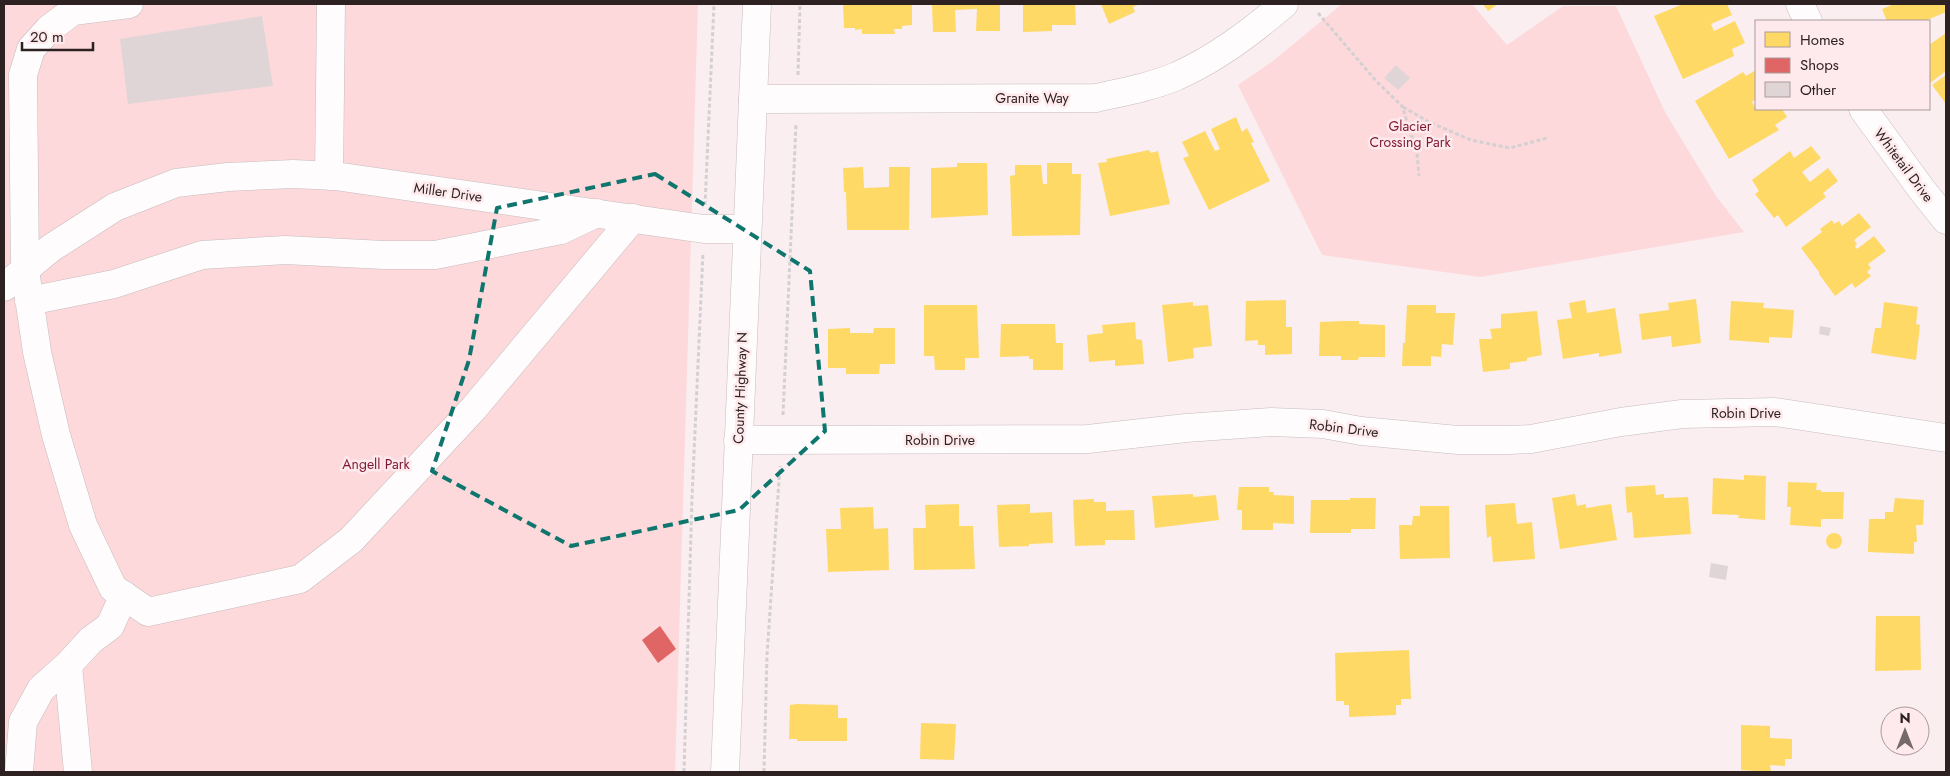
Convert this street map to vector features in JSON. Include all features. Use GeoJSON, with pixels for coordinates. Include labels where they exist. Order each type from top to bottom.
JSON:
{"type":"FeatureCollection","features":[{"type":"Feature","properties":{"kind":"street"},"geometry":{"type":"LineString","coordinates":[[129,4],[73,11],[49,29],[31,49],[23,74],[24,270],[37,352],[56,435],[84,525],[113,588],[148,612],[300,579],[351,540],[467,416],[633,218]]}},
{"type":"Feature","properties":{"kind":"street"},"geometry":{"type":"LineString","coordinates":[[329,176],[332,4]]}},
{"type":"Feature","properties":{"kind":"street","name":"County Highway N"},"geometry":{"type":"LineString","coordinates":[[725,772],[757,4]]}},
{"type":"Feature","properties":{"kind":"street","name":"Granite Way"},"geometry":{"type":"LineString","coordinates":[[753,100],[1096,98],[1140,88],[1177,76],[1221,53],[1250,33],[1284,4]]}},
{"type":"Feature","properties":{"kind":"street"},"geometry":{"type":"LineString","coordinates":[[1800,4],[1808,20]]}},
{"type":"Feature","properties":{"kind":"street","name":"Whitetail Drive"},"geometry":{"type":"LineString","coordinates":[[1865,110],[1946,220]]}},
{"type":"Feature","properties":{"kind":"street","name":"Miller Drive"},"geometry":{"type":"LineString","coordinates":[[4,287],[51,248],[114,207],[176,183],[228,177],[293,174],[329,176],[704,229],[747,229]]}},
{"type":"Feature","properties":{"kind":"street"},"geometry":{"type":"LineString","coordinates":[[30,301],[114,284],[202,255],[285,250],[435,254],[561,230],[596,213]]}},
{"type":"Feature","properties":{"kind":"street","name":"Robin Drive"},"geometry":{"type":"LineString","coordinates":[[738,440],[1088,439],[1186,428],[1271,422],[1323,424],[1361,431],[1458,440],[1509,440],[1682,414],[1751,411],[1775,412],[1946,438]]}},
{"type":"Feature","properties":{"kind":"street"},"geometry":{"type":"LineString","coordinates":[[19,772],[23,722],[41,689],[91,640],[110,626],[124,595]]}},
{"type":"Feature","properties":{"kind":"street"},"geometry":{"type":"LineString","coordinates":[[68,664],[78,772]]}},
{"type":"Feature","properties":{"kind":"path"},"geometry":{"type":"LineString","coordinates":[[684,772],[692,498],[714,4]]}},
{"type":"Feature","properties":{"kind":"path"},"geometry":{"type":"LineString","coordinates":[[798,71],[800,4]]}},
{"type":"Feature","properties":{"kind":"path"},"geometry":{"type":"LineString","coordinates":[[1318,13],[1377,82],[1402,106],[1428,122],[1471,140],[1510,148],[1547,138]]}},
{"type":"Feature","properties":{"kind":"path"},"geometry":{"type":"LineString","coordinates":[[1402,106],[1417,153],[1419,176]]}},
{"type":"Feature","properties":{"kind":"path"},"geometry":{"type":"LineString","coordinates":[[783,411],[796,124]]}},
{"type":"Feature","properties":{"kind":"path"},"geometry":{"type":"LineString","coordinates":[[764,772],[768,655],[780,471]]}},
{"type":"Feature","properties":{"kind":"highlighted area"},"geometry":{"type":"Polygon","coordinates":[[[655,174],[810,271],[825,431],[739,510],[571,546],[432,471],[469,360],[497,208],[655,174]]]}},
{"type":"Feature","properties":{"kind":"green space","name":"Angell Park"},"geometry":{"type":"Polygon","coordinates":[[[4,4],[698,4],[675,772],[4,772],[4,4]]]}},
{"type":"Feature","properties":{"kind":"green space","name":"Glacier Crossing Park"},"geometry":{"type":"Polygon","coordinates":[[[1342,4],[1472,4],[1507,45],[1563,6],[1616,6],[1665,112],[1716,196],[1744,232],[1480,277],[1322,255],[1238,85],[1273,61],[1342,4]]]}},
{"type":"Feature","properties":{"kind":"building: Homes"},"geometry":{"type":"Polygon","coordinates":[[[843,4],[912,4],[912,25],[902,26],[902,29],[894,29],[895,34],[862,34],[862,29],[844,28],[843,4]]]}},
{"type":"Feature","properties":{"kind":"building: Homes"},"geometry":{"type":"Polygon","coordinates":[[[932,4],[1000,4],[1000,31],[976,31],[977,9],[955,10],[956,32],[933,32],[932,4]]]}},
{"type":"Feature","properties":{"kind":"building: Homes"},"geometry":{"type":"Polygon","coordinates":[[[1023,4],[1075,4],[1076,25],[1052,25],[1052,31],[1023,32],[1023,4]]]}},
{"type":"Feature","properties":{"kind":"building: Homes"},"geometry":{"type":"Polygon","coordinates":[[[1101,4],[1140,4],[1133,7],[1135,12],[1109,24],[1101,4]]]}},
{"type":"Feature","properties":{"kind":"building: Homes"},"geometry":{"type":"Polygon","coordinates":[[[1483,4],[1498,4],[1488,11],[1483,4]]]}},
{"type":"Feature","properties":{"kind":"building: Homes"},"geometry":{"type":"Polygon","coordinates":[[[1683,4],[1727,4],[1732,15],[1711,24],[1714,31],[1735,21],[1745,43],[1732,49],[1734,56],[1683,79],[1654,16],[1683,4]]]}},
{"type":"Feature","properties":{"kind":"building: Homes"},"geometry":{"type":"Polygon","coordinates":[[[1894,4],[1946,4],[1946,12],[1927,20],[1887,20],[1882,9],[1894,4]]]}},
{"type":"Feature","properties":{"kind":"building: Homes"},"geometry":{"type":"Polygon","coordinates":[[[1946,33],[1946,71],[1930,83],[1930,44],[1946,33]]]}},
{"type":"Feature","properties":{"kind":"building: Homes"},"geometry":{"type":"Polygon","coordinates":[[[1755,71],[1755,100],[1752,102],[1755,110],[1783,110],[1787,117],[1775,125],[1779,130],[1729,159],[1695,101],[1743,72],[1746,76],[1755,71]]]}},
{"type":"Feature","properties":{"kind":"building: Homes"},"geometry":{"type":"Polygon","coordinates":[[[1946,75],[1946,104],[1932,85],[1946,75]]]}},
{"type":"Feature","properties":{"kind":"building: Homes"},"geometry":{"type":"Polygon","coordinates":[[[1236,117],[1242,132],[1247,128],[1254,142],[1251,143],[1270,181],[1209,210],[1183,158],[1189,156],[1182,142],[1205,131],[1215,151],[1220,149],[1211,129],[1236,117]]]}},
{"type":"Feature","properties":{"kind":"building: Homes"},"geometry":{"type":"Polygon","coordinates":[[[1811,146],[1821,158],[1802,172],[1810,182],[1828,168],[1838,181],[1823,193],[1826,197],[1786,227],[1778,215],[1774,218],[1755,194],[1759,191],[1752,180],[1790,151],[1794,158],[1811,146]]]}},
{"type":"Feature","properties":{"kind":"building: Homes"},"geometry":{"type":"Polygon","coordinates":[[[1149,150],[1151,153],[1158,151],[1170,204],[1110,216],[1098,163],[1107,162],[1106,159],[1149,150]]]}},
{"type":"Feature","properties":{"kind":"building: Homes"},"geometry":{"type":"Polygon","coordinates":[[[957,163],[987,163],[988,215],[931,218],[931,168],[957,167],[957,163]]]}},
{"type":"Feature","properties":{"kind":"building: Homes"},"geometry":{"type":"Polygon","coordinates":[[[1047,163],[1072,163],[1072,174],[1081,174],[1080,235],[1012,236],[1010,176],[1015,175],[1015,165],[1041,165],[1043,184],[1047,184],[1047,163]]]}},
{"type":"Feature","properties":{"kind":"building: Homes"},"geometry":{"type":"Polygon","coordinates":[[[863,167],[864,188],[889,187],[889,167],[910,167],[909,230],[847,230],[843,168],[863,167]]]}},
{"type":"Feature","properties":{"kind":"building: Homes"},"geometry":{"type":"Polygon","coordinates":[[[1859,213],[1871,227],[1854,240],[1857,244],[1855,246],[1857,249],[1874,236],[1886,251],[1868,264],[1871,268],[1867,272],[1871,276],[1855,288],[1852,283],[1835,296],[1801,248],[1822,232],[1820,229],[1832,220],[1834,224],[1839,221],[1842,226],[1859,213]]]}},
{"type":"Feature","properties":{"kind":"building: Homes"},"geometry":{"type":"Polygon","coordinates":[[[1696,299],[1701,343],[1672,347],[1671,336],[1642,340],[1639,314],[1669,310],[1668,303],[1696,299]]]}},
{"type":"Feature","properties":{"kind":"building: Homes"},"geometry":{"type":"Polygon","coordinates":[[[1286,300],[1286,327],[1292,327],[1292,354],[1265,355],[1265,345],[1258,345],[1258,340],[1245,341],[1246,301],[1286,300]]]}},
{"type":"Feature","properties":{"kind":"building: Homes"},"geometry":{"type":"Polygon","coordinates":[[[1585,300],[1587,313],[1615,308],[1622,353],[1599,357],[1599,353],[1563,359],[1557,320],[1572,318],[1569,303],[1585,300]]]}},
{"type":"Feature","properties":{"kind":"building: Homes"},"geometry":{"type":"Polygon","coordinates":[[[1731,301],[1764,303],[1763,308],[1794,310],[1792,338],[1769,337],[1769,343],[1729,340],[1731,301]]]}},
{"type":"Feature","properties":{"kind":"building: Homes"},"geometry":{"type":"Polygon","coordinates":[[[1193,302],[1193,306],[1208,305],[1212,346],[1193,348],[1194,358],[1168,362],[1162,305],[1193,302]]]}},
{"type":"Feature","properties":{"kind":"building: Homes"},"geometry":{"type":"Polygon","coordinates":[[[1884,302],[1918,307],[1916,324],[1920,325],[1916,360],[1871,353],[1875,328],[1881,328],[1884,302]]]}},
{"type":"Feature","properties":{"kind":"building: Homes"},"geometry":{"type":"Polygon","coordinates":[[[924,305],[977,305],[979,358],[965,358],[965,370],[935,370],[934,356],[924,356],[924,305]]]}},
{"type":"Feature","properties":{"kind":"building: Homes"},"geometry":{"type":"Polygon","coordinates":[[[1407,305],[1436,305],[1436,313],[1455,313],[1453,345],[1442,344],[1441,357],[1431,356],[1431,366],[1402,366],[1407,305]]]}},
{"type":"Feature","properties":{"kind":"building: Homes"},"geometry":{"type":"Polygon","coordinates":[[[1537,311],[1542,355],[1527,358],[1527,361],[1510,363],[1510,369],[1483,372],[1479,339],[1492,339],[1490,329],[1501,328],[1501,314],[1537,311]]]}},
{"type":"Feature","properties":{"kind":"building: Homes"},"geometry":{"type":"Polygon","coordinates":[[[1359,321],[1359,324],[1385,325],[1385,357],[1359,357],[1358,360],[1341,360],[1341,356],[1319,356],[1320,322],[1359,321]]]}},
{"type":"Feature","properties":{"kind":"building: Homes"},"geometry":{"type":"Polygon","coordinates":[[[1135,322],[1136,339],[1142,340],[1144,364],[1115,366],[1115,360],[1089,362],[1087,335],[1103,333],[1102,325],[1135,322]]]}},
{"type":"Feature","properties":{"kind":"building: Homes"},"geometry":{"type":"Polygon","coordinates":[[[1001,324],[1055,324],[1056,343],[1063,343],[1063,370],[1033,370],[1033,359],[1029,359],[1029,356],[1000,357],[1001,324]]]}},
{"type":"Feature","properties":{"kind":"building: Homes"},"geometry":{"type":"Polygon","coordinates":[[[850,328],[850,333],[873,333],[874,328],[895,328],[895,364],[880,364],[879,374],[846,374],[846,368],[828,368],[828,329],[850,328]]]}},
{"type":"Feature","properties":{"kind":"building: Homes"},"geometry":{"type":"Polygon","coordinates":[[[1744,475],[1766,476],[1765,520],[1738,518],[1739,515],[1712,514],[1713,478],[1744,480],[1744,475]]]}},
{"type":"Feature","properties":{"kind":"building: Homes"},"geometry":{"type":"Polygon","coordinates":[[[1788,482],[1817,483],[1816,490],[1821,490],[1821,492],[1844,492],[1843,519],[1821,519],[1821,527],[1790,525],[1791,507],[1787,507],[1788,482]]]}},
{"type":"Feature","properties":{"kind":"building: Homes"},"geometry":{"type":"Polygon","coordinates":[[[1655,485],[1656,495],[1664,494],[1664,498],[1688,497],[1691,534],[1634,538],[1632,512],[1627,513],[1625,487],[1655,485]]]}},
{"type":"Feature","properties":{"kind":"building: Homes"},"geometry":{"type":"Polygon","coordinates":[[[1239,487],[1269,487],[1269,492],[1274,492],[1273,495],[1294,496],[1294,524],[1273,523],[1273,530],[1242,530],[1242,510],[1237,510],[1239,487]]]}},
{"type":"Feature","properties":{"kind":"building: Homes"},"geometry":{"type":"Polygon","coordinates":[[[1193,494],[1193,497],[1216,495],[1219,520],[1155,528],[1152,496],[1193,494]]]}},
{"type":"Feature","properties":{"kind":"building: Homes"},"geometry":{"type":"Polygon","coordinates":[[[1575,494],[1577,506],[1586,504],[1586,508],[1611,504],[1617,540],[1560,549],[1552,498],[1575,494]]]}},
{"type":"Feature","properties":{"kind":"building: Homes"},"geometry":{"type":"Polygon","coordinates":[[[1350,498],[1376,498],[1375,529],[1351,529],[1351,533],[1310,533],[1311,500],[1350,500],[1350,498]]]}},
{"type":"Feature","properties":{"kind":"building: Homes"},"geometry":{"type":"Polygon","coordinates":[[[1895,498],[1924,500],[1923,525],[1916,525],[1917,542],[1914,542],[1914,554],[1868,552],[1869,519],[1885,519],[1885,512],[1893,512],[1895,498]]]}},
{"type":"Feature","properties":{"kind":"building: Homes"},"geometry":{"type":"Polygon","coordinates":[[[1094,499],[1094,502],[1106,502],[1106,511],[1134,510],[1135,540],[1105,540],[1105,545],[1075,546],[1073,500],[1094,499]]]}},
{"type":"Feature","properties":{"kind":"building: Homes"},"geometry":{"type":"Polygon","coordinates":[[[1515,503],[1517,524],[1532,522],[1535,559],[1493,562],[1491,536],[1487,538],[1485,505],[1515,503]]]}},
{"type":"Feature","properties":{"kind":"building: Homes"},"geometry":{"type":"Polygon","coordinates":[[[959,504],[959,526],[973,526],[975,569],[914,570],[913,528],[926,528],[925,505],[959,504]]]}},
{"type":"Feature","properties":{"kind":"building: Homes"},"geometry":{"type":"Polygon","coordinates":[[[1030,504],[1030,513],[1052,512],[1053,543],[999,547],[997,505],[1030,504]]]}},
{"type":"Feature","properties":{"kind":"building: Homes"},"geometry":{"type":"Polygon","coordinates":[[[1420,506],[1449,506],[1450,558],[1400,559],[1399,525],[1412,525],[1413,516],[1420,516],[1420,506]]]}},
{"type":"Feature","properties":{"kind":"building: Homes"},"geometry":{"type":"Polygon","coordinates":[[[873,507],[874,529],[888,528],[889,570],[828,572],[826,529],[841,529],[840,508],[873,507]]]}},
{"type":"Feature","properties":{"kind":"building: Homes"},"geometry":{"type":"Polygon","coordinates":[[[1831,533],[1837,533],[1842,538],[1840,547],[1831,549],[1826,544],[1826,538],[1831,533]]]}},
{"type":"Feature","properties":{"kind":"building: Homes"},"geometry":{"type":"Polygon","coordinates":[[[1876,616],[1920,616],[1921,670],[1875,671],[1876,616]]]}},
{"type":"Feature","properties":{"kind":"building: Homes"},"geometry":{"type":"Polygon","coordinates":[[[1409,650],[1411,699],[1401,699],[1401,705],[1396,705],[1396,715],[1349,717],[1349,705],[1344,705],[1344,701],[1336,701],[1335,653],[1409,650]]]}},
{"type":"Feature","properties":{"kind":"building: Homes"},"geometry":{"type":"Polygon","coordinates":[[[790,705],[838,705],[838,718],[847,718],[847,741],[797,741],[797,739],[789,739],[790,705]]]}},
{"type":"Feature","properties":{"kind":"building: Homes"},"geometry":{"type":"Polygon","coordinates":[[[921,723],[956,724],[954,760],[920,759],[921,723]]]}},
{"type":"Feature","properties":{"kind":"building: Homes"},"geometry":{"type":"Polygon","coordinates":[[[1741,725],[1770,726],[1770,738],[1792,739],[1792,759],[1785,759],[1785,766],[1770,765],[1771,772],[1741,770],[1741,725]]]}},
{"type":"Feature","properties":{"kind":"building: Shops"},"geometry":{"type":"Polygon","coordinates":[[[660,626],[676,649],[658,663],[642,640],[660,626]]]}},
{"type":"Feature","properties":{"kind":"building: Other"},"geometry":{"type":"Polygon","coordinates":[[[262,16],[273,86],[128,104],[120,39],[262,16]]]}},
{"type":"Feature","properties":{"kind":"building: Other"},"geometry":{"type":"Polygon","coordinates":[[[1396,65],[1410,78],[1398,90],[1384,78],[1396,65]]]}},
{"type":"Feature","properties":{"kind":"building: Other"},"geometry":{"type":"Polygon","coordinates":[[[1820,326],[1831,328],[1829,336],[1819,334],[1820,326]]]}},
{"type":"Feature","properties":{"kind":"building: Other"},"geometry":{"type":"Polygon","coordinates":[[[1711,563],[1728,566],[1726,580],[1709,577],[1711,563]]]}}]}
